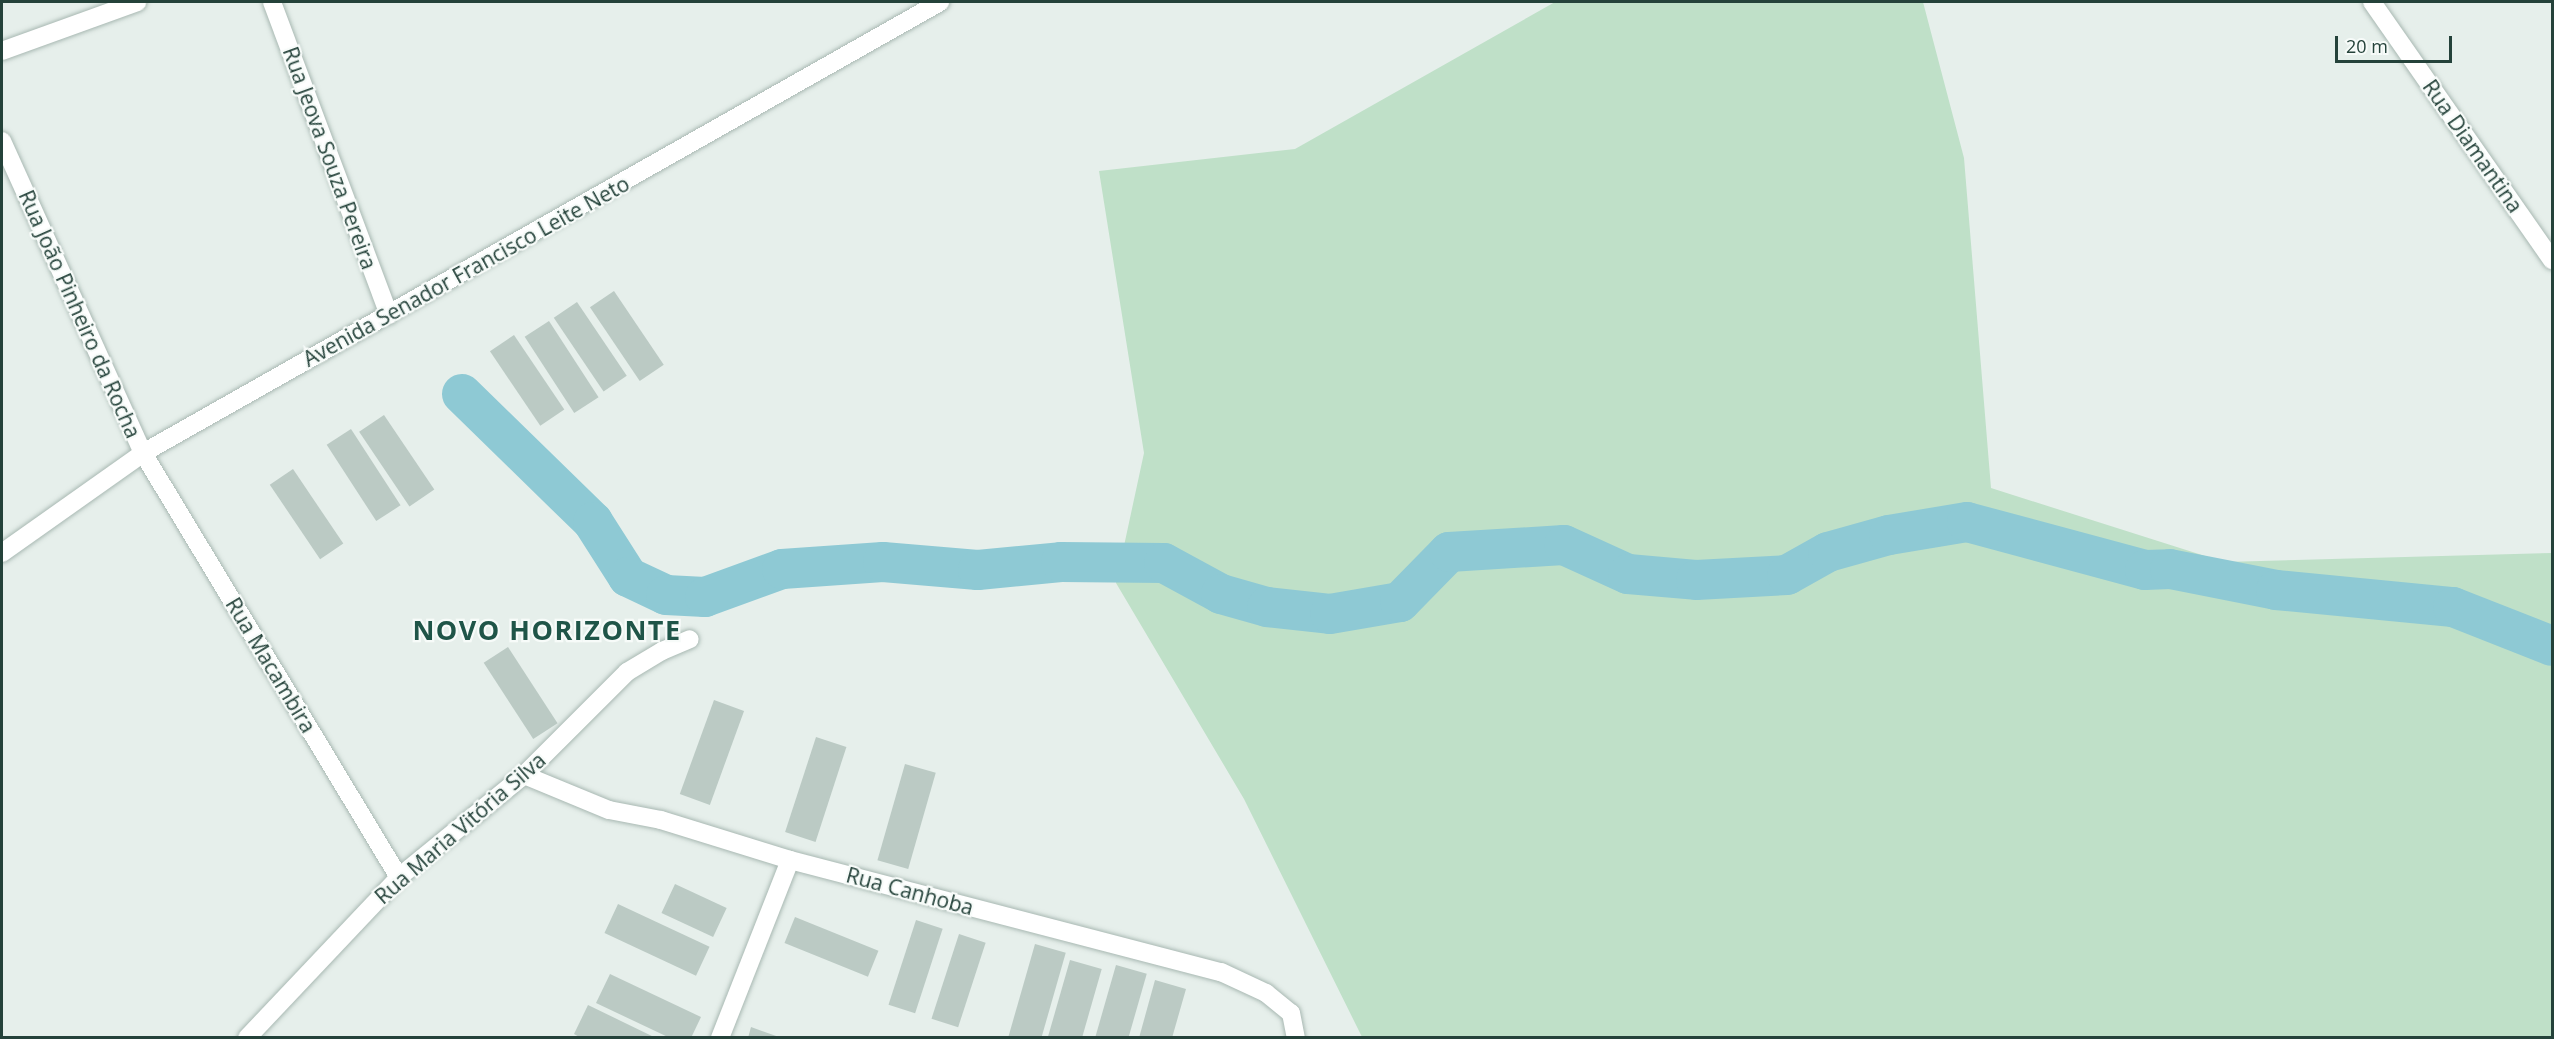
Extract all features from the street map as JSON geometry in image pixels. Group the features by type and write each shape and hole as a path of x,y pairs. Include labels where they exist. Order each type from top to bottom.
{"street":[{"path":"2,51 137,2"},
{"name":"Rua Jeova Souza Pereira","path":"272,2 389,315"},
{"name":"Avenida Senador Francisco Leite Neto","path":"2,554 143,453 940,2"},
{"name":"Rua Diamantina","path":"2372,2 2553,260"},
{"name":"Rua João Pinheiro da Rocha","path":"2,141 143,453"},
{"name":"Rua Macambira","path":"143,453 399,877"},
{"name":"Rua Maria Vitória Silva","path":"247,1038 399,877 524,775 627,672 662,651 690,639"},
{"name":"Rua Canhoba","path":"524,775 609,810 661,820 790,860 1221,972 1266,993 1292,1013 1296,1038"},
{"path":"720,1038 790,860"}],"green space":[{"path":"1555,2 1923,2 1964,158 1991,488 2224,562 2552,553 2552,1037 1362,1037 1244,799 1116,583 1144,453 1099,171 1295,149"}],"building":[{"path":"614,291 664,365 640,381 590,307"},
{"path":"577,302 627,376 604,391 554,318"},
{"path":"549,321 599,397 574,413 525,337"},
{"path":"514,335 564,410 540,426 490,351"},
{"path":"384,415 434,490 409,506 359,432"},
{"path":"351,429 401,505 376,521 327,445"},
{"path":"293,469 343,544 320,559 270,485"},
{"path":"508,647 558,723 533,739 484,663"},
{"path":"714,700 744,711 710,805 680,794"},
{"path":"816,737 846,747 816,842 785,832"},
{"path":"905,764 936,773 908,869 877,860"},
{"path":"675,884 727,908 713,937 661,913"},
{"path":"618,904 710,947 696,976 604,933"},
{"path":"795,917 878,951 868,977 785,943"},
{"path":"916,920 943,929 915,1013 888,1005"},
{"path":"959,934 986,943 958,1027 931,1019"},
{"path":"1035,944 1066,953 1041,1038 1008,1038"},
{"path":"1070,960 1102,969 1082,1038 1048,1038"},
{"path":"1116,965 1147,974 1128,1038 1095,1038"},
{"path":"610,974 701,1017 691,1038 670,1038 596,1003"},
{"path":"1155,980 1186,989 1172,1038 1139,1038"},
{"path":"588,1005 656,1038 581,1038 574,1034"},
{"path":"751,1027 779,1037 779,1038 748,1038"}],"waterway":[{"path":"462,394 593,522 628,577 666,595 705,597 782,569 883,562 978,570 1061,562 1164,563 1221,594 1267,607 1330,614 1400,602 1449,552 1564,545 1628,574 1696,580 1787,575 1828,552 1889,535 1967,522 2145,570 2170,569 2276,590 2453,607 2552,646"}],"district":[{"name":"NOVO HORIZONTE","path":"547,630"}]}
